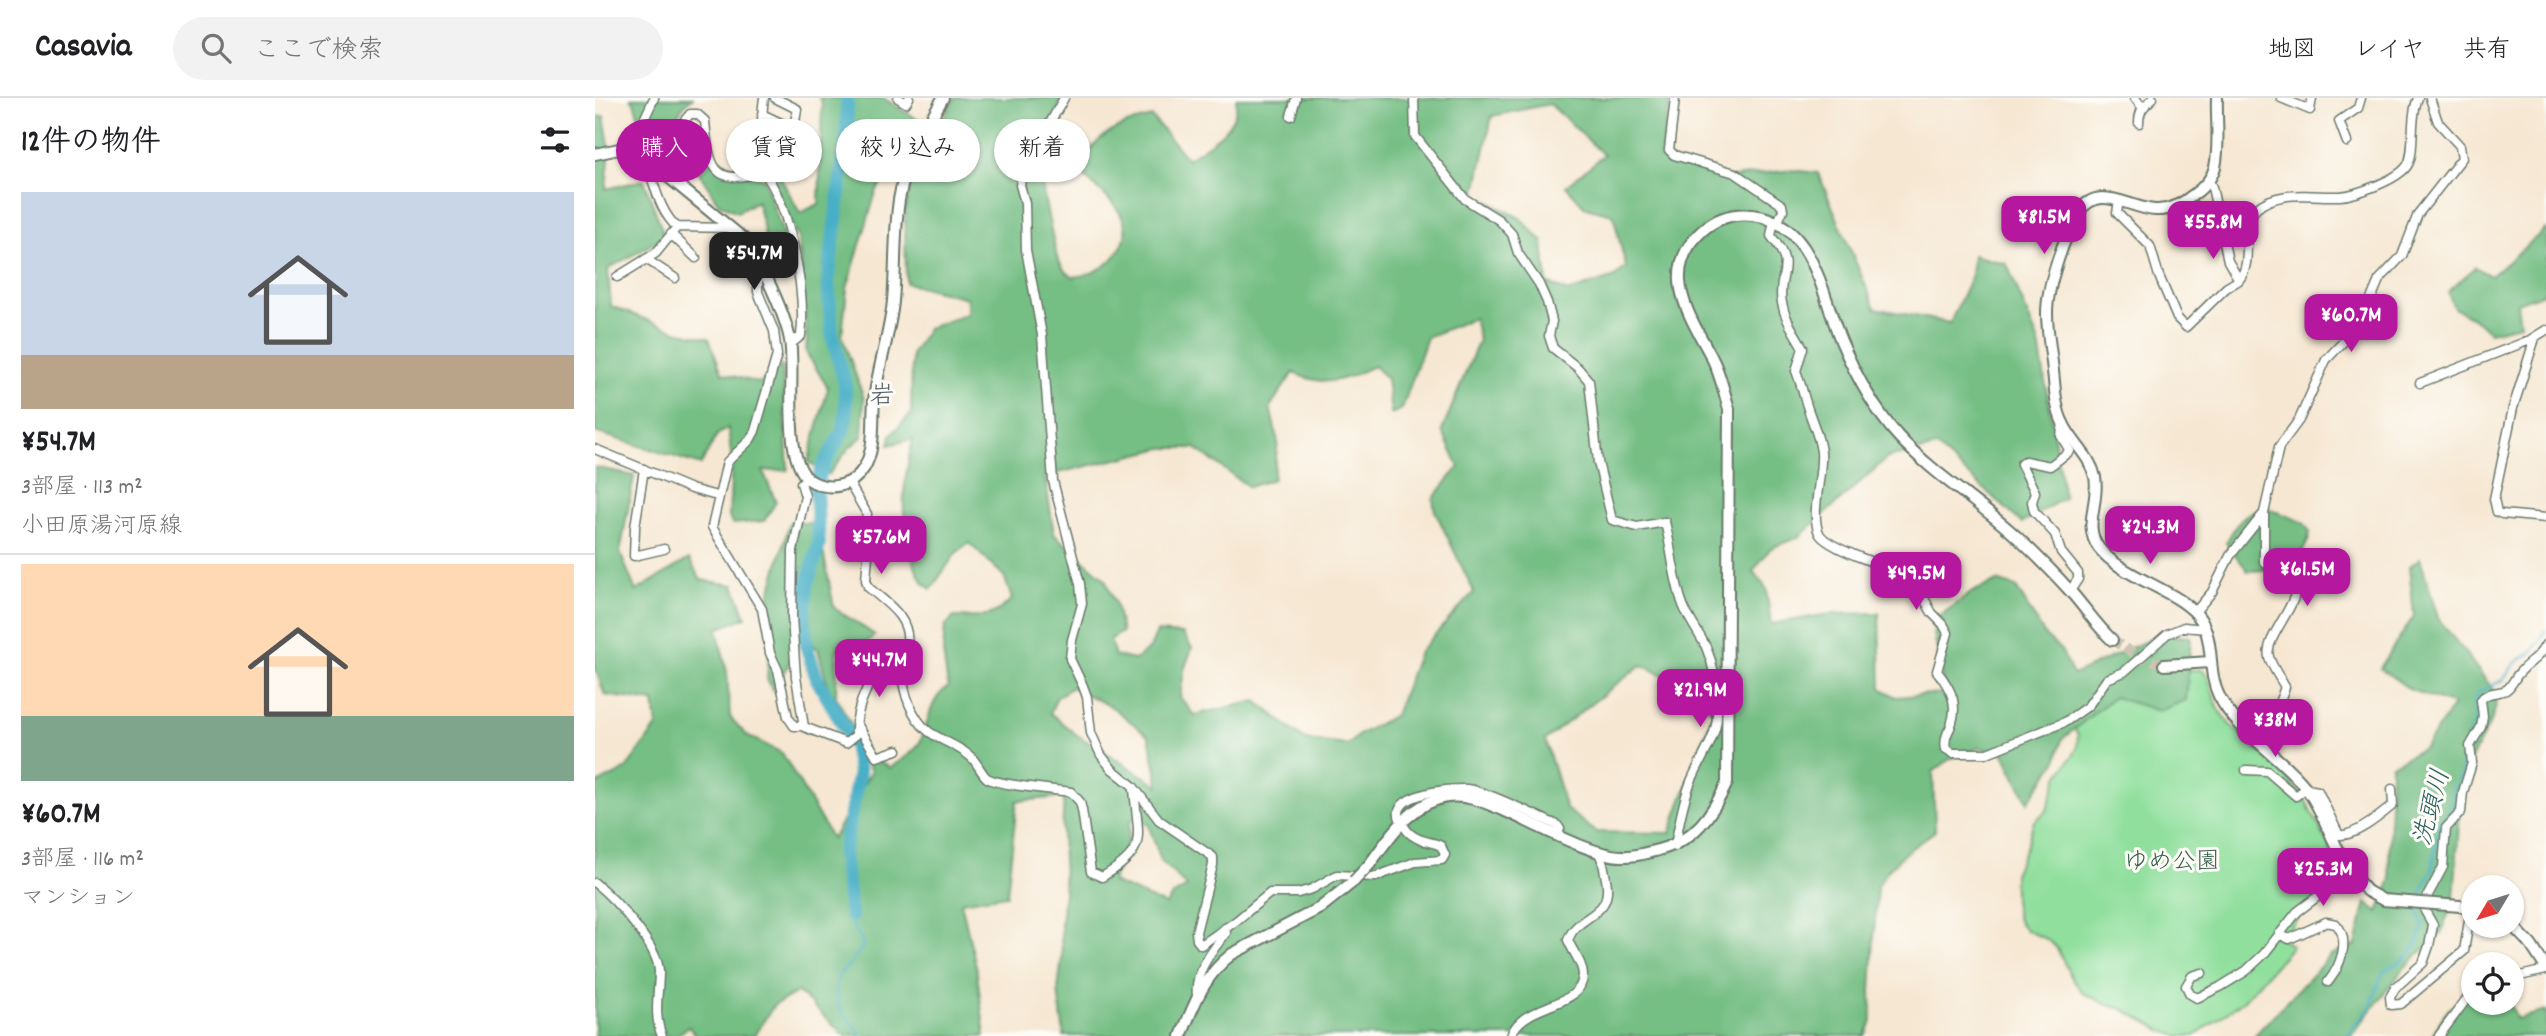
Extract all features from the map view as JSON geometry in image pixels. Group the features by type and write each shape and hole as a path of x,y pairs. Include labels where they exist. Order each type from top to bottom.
{"street":[{"path":"644,119 654,98"},
{"path":"761,119 764,98"},
{"path":"762,114 793,129 797,109 775,98"},
{"path":"898,98 906,103 909,98"},
{"path":"676,182 744,239 758,259 791,344 793,445 799,468 809,480 825,486 840,486 858,476 868,460 874,399 893,304 898,202 912,154 943,98"},
{"path":"1064,98 1023,171 1020,185 1025,203 1026,250 1042,335 1053,481 1080,584 1082,604 1070,659 1087,697 1088,720 1095,744 1112,769 1133,786 1159,820 1213,857 1196,932 1196,940 1201,945 1270,892 1297,893 1312,889 1338,875 1375,877 1415,862 1439,862 1444,858 1441,846 1415,837 1402,824"},
{"path":"1291,116 1296,98"},
{"path":"1414,98 1415,136 1465,199 1499,220 1512,234 1518,253 1539,284 1546,302 1552,321 1549,336 1553,348 1578,368 1589,381 1598,462 1612,520 1637,527 1665,522 1681,598 1706,647 1715,674 1717,716 1713,734 1678,817 1675,846"},
{"path":"1675,98 1669,150 1674,155 1735,173 1782,205 1783,210 1771,236 1780,247 1786,265 1781,300 1787,322 1803,348 1796,371 1816,426 1821,453 1818,530 1827,542 1888,569 1911,574 1932,613 1943,624 1948,633 1937,671 1950,688 1955,707 1945,740 1946,749 1953,752 1987,753 2065,722 2088,706 2108,679 2124,672 2167,634 2184,627 2206,629"},
{"path":"2135,98 2142,107"},
{"path":"2139,123 2142,107 2153,98"},
{"path":"2217,98 2216,157 2209,181 2188,199 2170,209 2155,210 2119,200 2098,198 2087,203 2080,210 2052,283 2047,314 2057,404 2063,424 2090,462 2094,473 2096,484 2091,535 2098,547 2127,572 2157,587 2195,612 2206,629 2210,644 2212,680 2229,712 2286,765 2307,789 2350,872 2367,891 2383,900 2461,907"},
{"path":"2281,98 2310,110 2312,98"},
{"path":"2347,142 2339,121 2358,108 2361,98"},
{"path":"2119,200 2117,213 2150,246 2159,276 2177,318 2186,327 2226,288 2239,280 2247,267 2247,230 2250,218 2253,212 2266,202 2302,195 2341,196 2389,181 2406,169 2410,161 2412,117 2418,98"},
{"path":"2279,703 2285,687 2269,657 2269,644 2293,605 2297,587 2264,562 2264,513 2279,447 2299,420 2326,360 2361,323 2379,280 2402,256 2418,214 2462,158 2460,146 2438,122 2430,98"},
{"path":"681,186 678,128 690,114 697,114 705,121 708,151 717,169 726,176"},
{"path":"595,154 616,150"},
{"path":"2209,181 2228,261 2239,280"},
{"path":"654,182 674,231 696,258"},
{"path":"771,182 790,235 801,295 801,336 791,344"},
{"path":"1181,1036 1198,995 1212,973 1232,954 1320,908 1354,881 1402,824 1425,804 1446,797 1461,796 1495,807 1598,852 1622,856 1675,846 1701,826 1719,801 1727,783 1729,408 1714,361 1696,332 1682,301 1679,273 1685,254 1696,236 1718,220 1746,214 1776,221 1794,234 1804,248 1820,282 1841,340 1873,405 1899,437 2017,537 2070,591 2112,640"},
{"path":"617,277 656,253 674,231 731,228"},
{"path":"646,259 675,278"},
{"path":"758,259 758,292 774,331 777,355 755,431 750,440 730,457 717,496 712,527 762,609 768,645 778,670 788,717 794,726 803,726 846,743 856,735 858,709 877,673 891,661 902,659"},
{"path":"2420,383 2535,338 2546,330"},
{"path":"2535,338 2513,408 2494,499 2497,512 2502,514 2546,518"},
{"path":"2063,424 2061,436 2070,451 2050,466 2025,461 2021,464 2035,492 2032,502 2034,511 2055,534 2061,552 2078,573 2078,579 2070,591"},
{"path":"595,449 691,489 717,496"},
{"path":"644,469 635,527 634,556 664,549"},
{"path":"803,726 794,649 792,576 793,550 804,496 801,483 809,480"},
{"path":"849,482 867,514 863,532 868,556 868,587 902,616 907,641 901,669 912,711 937,736 974,759 987,778 1071,792 1080,802 1091,872 1102,877 1132,857 1136,850 1133,786"},
{"path":"2195,612 2212,592 2230,556 2264,513"},
{"path":"2465,938 2464,951 2400,1004 2391,1005 2390,997 2395,988 2423,963 2429,946 2433,925 2425,911 2428,895 2443,867 2446,828 2461,812 2463,792 2472,763 2470,746 2481,727 2483,716 2480,700 2485,694 2505,690 2514,683 2520,672 2539,658 2546,644"},
{"path":"2164,664 2210,662"},
{"path":"856,722 877,757 897,750"},
{"path":"2246,770 2267,771 2295,796 2307,789 2318,791 2339,835 2346,836 2393,805 2392,789"},
{"path":"1511,1036 1519,1020 1570,996 1582,981 1583,972 1568,940 1573,931 1601,909 1606,901 1608,888 1602,858 1598,852"},
{"path":"2202,973 2192,976 2186,986 2190,994 2197,998 2220,988 2246,971 2264,954 2297,912 2350,872"},
{"path":"595,884 625,915 657,958 657,1017 662,1036"},
{"path":"2279,934 2289,939 2326,922 2336,924 2342,933 2343,944 2328,982"},
{"path":"1198,995 1197,981 1213,950 1226,933 1225,928"},
{"path":"2524,938 2546,969 2524,975"},
{"path":"2439,1036 2461,1006"}],"green space":[{"path":"631,98 692,98 676,119 639,119"},
{"path":"819,98 883,98 917,119 836,119 836,182 882,182 876,192 847,288 842,336 864,399 862,437 850,447 829,474 808,462 828,388 806,352 798,238 773,182 783,182 800,213 819,204 820,182 822,182 822,103"},
{"path":"955,98 1064,98 1053,119 994,119 994,182 1043,182 1057,258 1064,270 1073,277 1102,268 1123,244 1125,233 1119,212 1090,182 1090,152 1106,135 1140,120 1152,117 1187,159 1213,141 1228,126 1236,108 1236,98 1671,98 1660,157 1726,178 1791,170 1818,173 1875,308 1950,323 1971,277 1973,255 2007,264 2039,343 2064,498 2022,523 1937,447 1887,458 1799,537 1771,548 1753,571 1766,588 1771,624 1830,614 1879,613 1881,688 1896,697 1945,693 1932,622 1972,592 1997,581 2016,587 2046,637 2061,650 2073,675 2159,635 2191,637 2186,700 2159,711 2114,697 2062,739 2056,762 2028,802 2003,752 1978,748 1950,759 1933,772 1935,831 1905,853 1877,886 1871,990 1872,1021 1865,1036 1064,1036 1058,990 1064,893 1064,797 1017,801 1007,895 961,902 976,966 985,1036 845,1036 798,992 774,1005 754,1036 696,1036 689,1027 675,1036 595,1036 595,785 626,769 657,726 654,702 605,695 595,668 595,467 634,476 620,553 636,591 689,559 701,580 734,585 746,617 717,629 727,672 730,717 746,735 782,753 832,839 871,771 829,691 818,649 800,636 788,665 773,690 767,679 772,615 768,600 790,522 818,524 834,608 875,635 866,643 841,641 837,652 836,697 868,754 890,768 918,746 933,705 948,687 943,652 945,626 954,617 992,614 1012,599 1004,576 969,543 956,553 931,589 919,575 912,557 905,527 904,498 913,439 889,445 891,435 911,414 912,354 928,328 967,314 967,298 906,283 905,211 910,182 980,182 980,119 943,119","holes":["1550,104 1604,155 1566,186 1585,207 1613,214 1626,267 1615,277 1568,292 1547,283 1543,242 1520,218 1475,195 1492,116","1474,318 1479,340 1442,431 1459,467 1433,499 1435,511 1474,592 1419,652 1395,715 1360,734 1348,745 1305,740 1256,701 1194,715 1180,697 1184,670 1192,648 1183,634 1157,632 1150,648 1135,660 1115,656 1110,640 1122,632 1116,605 1105,579 1054,534 1045,476 1163,448 1195,448 1249,487 1273,479 1278,442 1270,407 1293,373 1316,380 1334,381 1374,366 1387,379 1391,414 1402,409 1427,337","1641,665 1690,687 1713,713 1670,833 1596,832 1566,809 1545,740","1072,687 1112,707 1149,736 1159,786 1077,735 1050,713 1057,697","1130,820 1148,824 1161,861 1187,887 1172,896 1166,905 1112,882 1128,840"]},
{"path":"604,116 610,150 606,189 645,182 664,235 608,269 611,306 676,331 709,338 722,373 759,383 782,366 788,470 763,471 776,502 764,521 733,524 729,517 732,463 728,428 717,435 701,465 595,432 595,117"},
{"path":"712,156 726,163 726,182 765,182 787,245 765,252 764,231 757,201 737,212 718,203 705,182 712,182"},
{"path":"2546,229 2546,289 2542,294 2517,303 2520,325 2490,332 2473,318 2454,308 2448,292 2475,267 2491,276"},
{"path":"2264,507 2303,522 2310,532 2307,543 2296,559 2279,567 2248,571 2226,543 2241,520 2250,512"},
{"path":"2420,558 2438,618 2492,688 2496,704 2493,717 2469,763 2461,790 2454,899 2441,933 2405,967 2351,1036 2254,1036 2330,956 2356,945 2366,902 2378,912 2391,879 2391,765 2424,748 2454,705 2411,690 2380,668 2414,616 2409,567"},
{"name":"ゆめ公園","path":"2186,670 2202,670 2207,675 2218,709 2230,725 2281,770 2303,796 2347,880 2300,915 2282,939 2292,946 2244,1000 2195,1036 2179,1036 2163,1031 2123,1009 2083,993 2056,947 2026,930 2018,921 2014,901 2014,874 2033,823 2047,810 2058,777 2077,749 2078,735 2074,727 2104,689"},
{"path":"2461,999 2461,1015 2515,1015 2517,1019 2546,1011 2546,1036 2432,1036 2445,1013"}],"waterway":[{"path":"847,98 847,140 828,282 832,334 845,384 846,416 843,431 823,466 816,487 819,544 807,586 804,614 807,648 817,679 854,744 859,772 843,854 851,916"},
{"name":"洗頭川","path":"2418,899 2432,871 2439,824 2452,809 2452,792 2462,771 2463,750 2475,721 2473,703 2477,693 2503,680 2515,663 2539,643 2546,630"},
{"name":"洗頭川","path":"2346,1036 2370,1008 2383,972 2404,959 2418,942 2423,925 2416,906"},
{"path":"851,916 853,927 862,939 862,948 839,974 836,994 844,1015 862,1036"}],"tunnel":[{"path":"2112,640 2133,653 2164,665"}],"district":[{"name":"岩","path":"882,394"}]}
